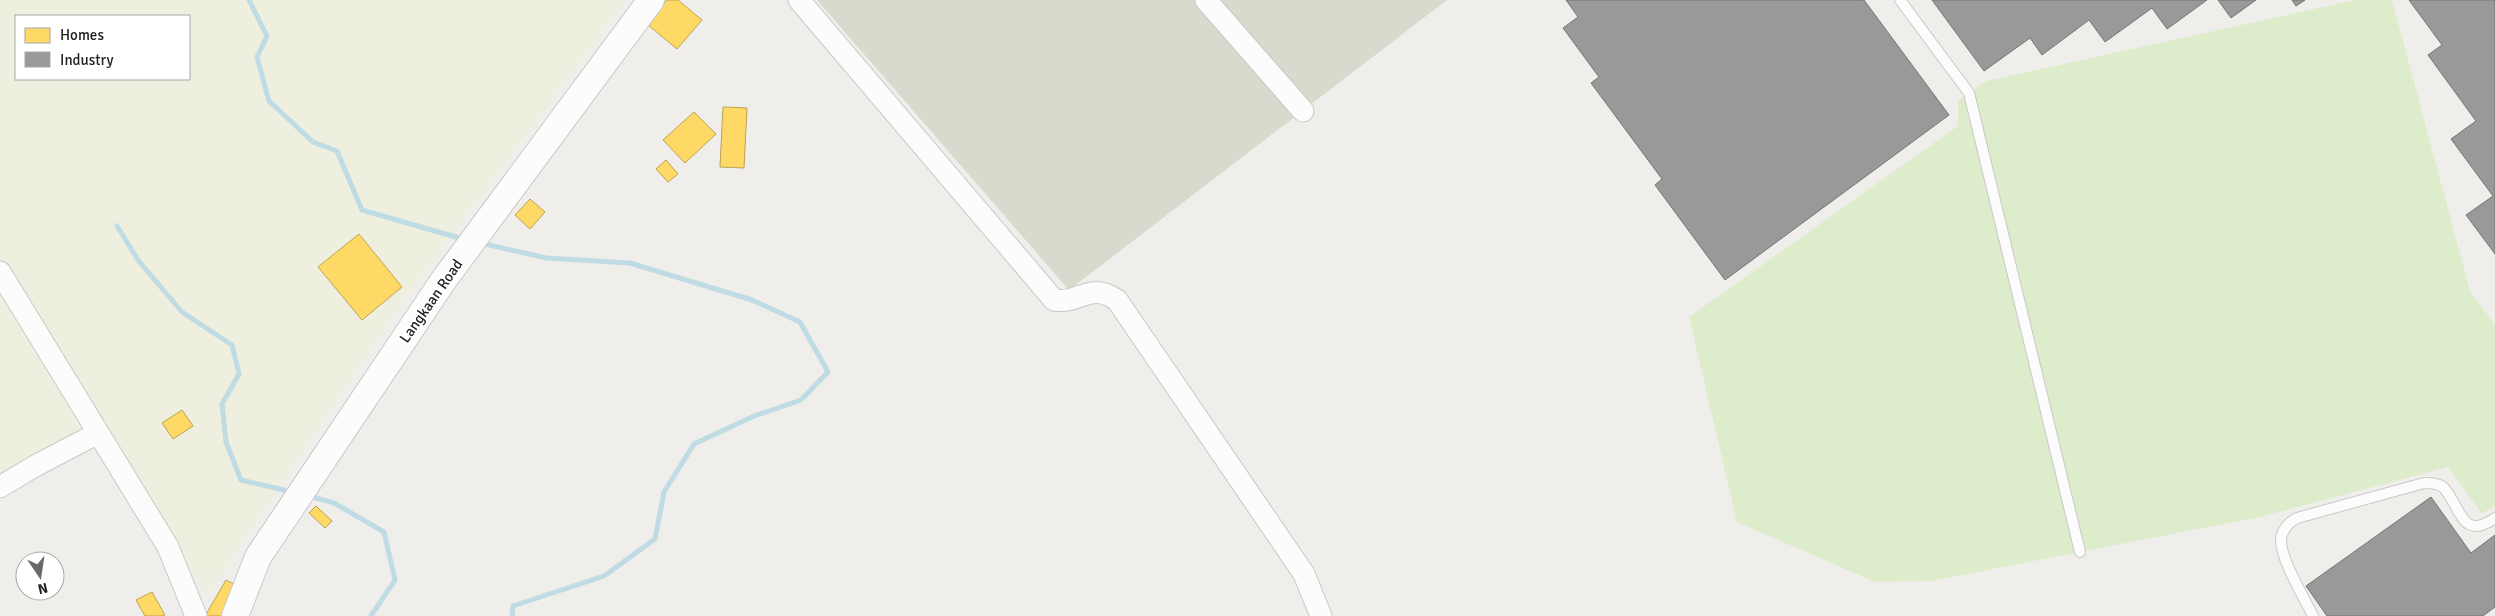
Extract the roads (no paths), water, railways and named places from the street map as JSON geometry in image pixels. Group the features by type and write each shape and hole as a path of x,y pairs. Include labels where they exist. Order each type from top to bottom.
{"street":[{"name":"Langkaan Road","path":"235,616 258,557 443,281 651,0"},
{"path":"799,0 1054,300 1064,301 1073,299 1090,291 1106,292 1117,300 1304,574 1321,616"},
{"path":"1206,0 1302,111"},
{"path":"0,272 168,547 196,616"},
{"path":"0,487 35,466 98,433"}],"lane":[{"path":"1900,0 1969,93 2080,552"},
{"path":"2313,616 2283,552 2281,539 2284,530 2297,518 2424,483 2434,483 2442,487 2464,521 2474,527 2484,525 2495,518"}],"waterway":[{"path":"249,0 267,36 257,57 269,101 313,142 337,151 362,210 463,239"},
{"path":"117,226 138,260 182,312 232,345 239,374 222,404 226,442 241,480 284,490"},
{"path":"481,243 546,258 630,263 752,300 800,322 828,372 801,400 754,416 694,444 664,492 655,539 604,576 513,606 512,616"},
{"path":"316,498 334,503 384,532 395,580 371,616"}]}
